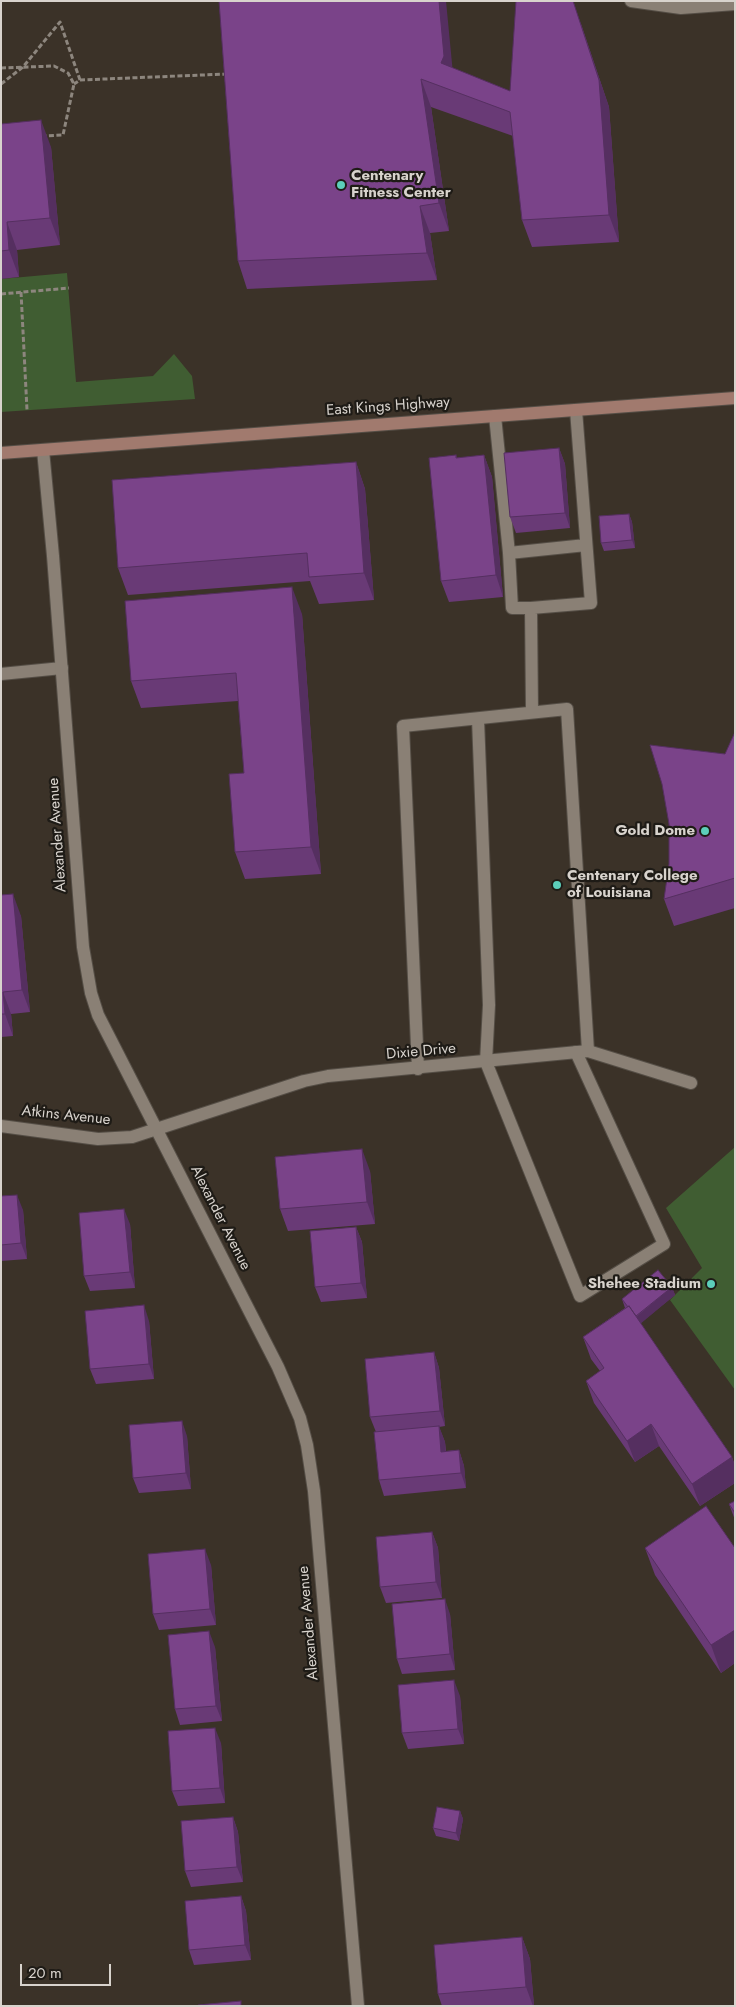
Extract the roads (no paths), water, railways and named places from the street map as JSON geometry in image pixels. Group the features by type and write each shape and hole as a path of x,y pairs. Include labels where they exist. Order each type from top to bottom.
{"main road":[{"name":"East Kings Highway","path":"1,453 735,398"}],"street":[{"path":"632,1 681,8 735,4"},
{"path":"495,416 509,553 512,608 531,608 591,603 576,410"},
{"name":"Alexander Avenue","path":"43,450 83,947 91,993 98,1015 278,1368 300,1418 307,1445 314,1490 358,2006"},
{"path":"509,553 586,545"},
{"path":"531,608 532,712"},
{"path":"1,674 62,668"},
{"path":"418,1069 403,726 567,709 582,1051 664,1244 580,1296 486,1062 489,1005 478,719"},
{"name":"Dixie Drive","path":"156,1129 304,1081 328,1076 418,1069 582,1051 692,1083"},
{"name":"Atkins Avenue","path":"1,1126 98,1138 132,1137 156,1129"}],"place":[{"name":"Centenary Fitness Center","path":"341,185"},
{"name":"Gold Dome","path":"705,831"},
{"name":"Centenary College of Louisiana","path":"557,885"},
{"name":"Shehee Stadium","path":"711,1284"}]}
